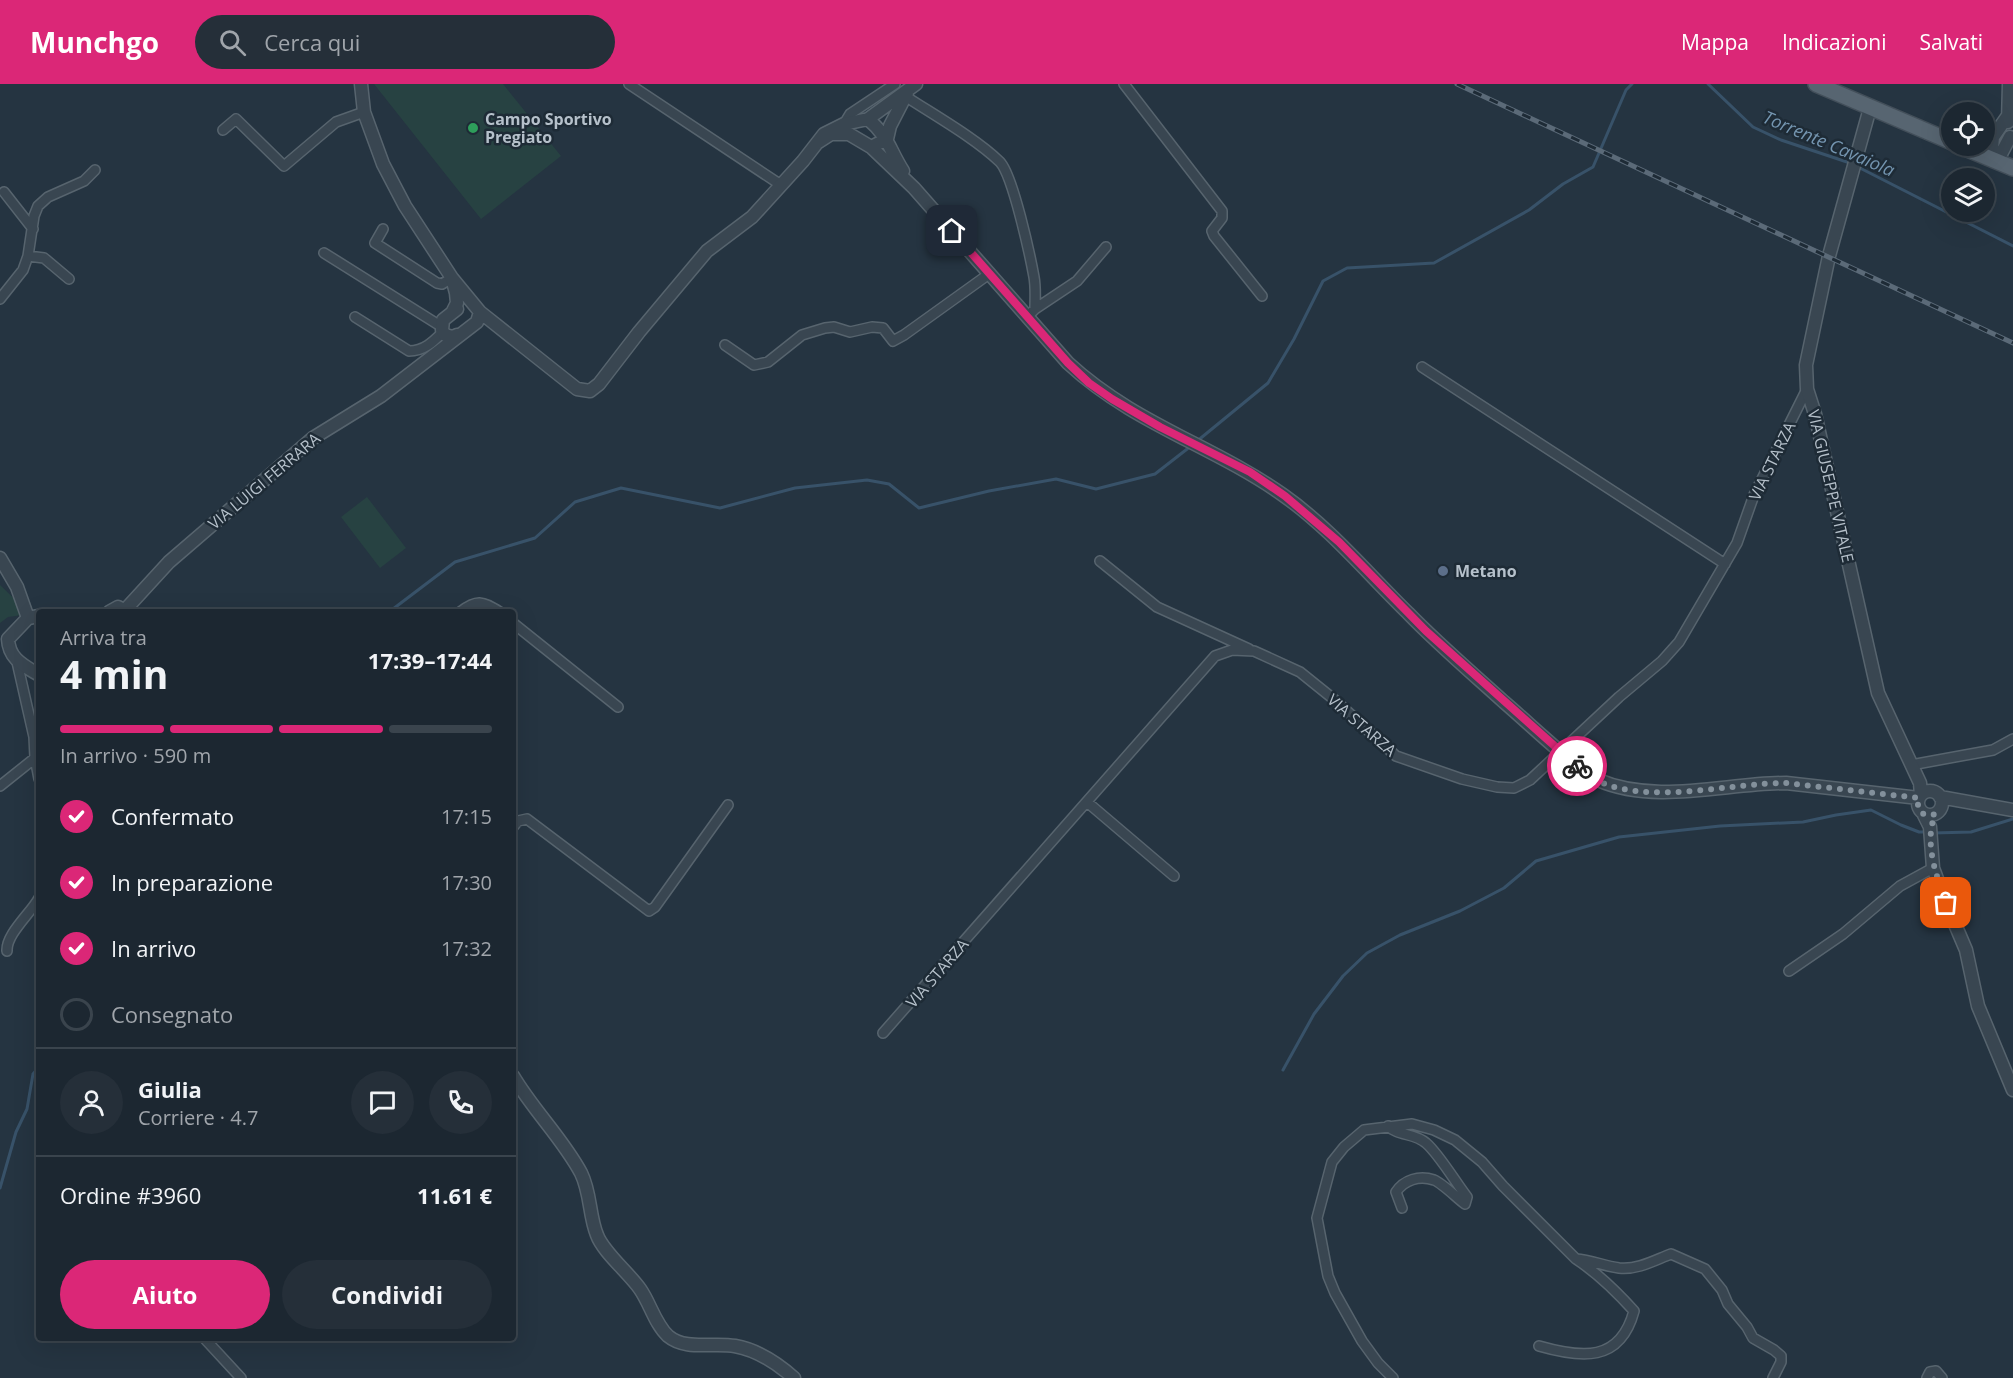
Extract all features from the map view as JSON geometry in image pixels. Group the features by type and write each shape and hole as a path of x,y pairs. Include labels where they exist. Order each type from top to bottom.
{"main road":[{"path":"1816,84 1941,137"},
{"path":"1984,156 2013,168"}],"street":[{"path":"361,84 364,112 383,164 405,206 452,278 476,308 502,331 577,389 590,391 599,384 706,251 752,217 817,143 831,134 868,119 910,90"},
{"path":"629,84 781,184"},
{"path":"846,129 850,114 895,84"},
{"path":"1124,84 1222,211 1222,218 1212,231 1214,236 1262,296"},
{"path":"1991,159 2001,154 2012,140 2007,117 2009,84"},
{"path":"888,139 890,126 910,90"},
{"path":"910,90 1001,163 1005,170 1015,198 1035,280 1031,313"},
{"path":"863,104 868,119 871,147"},
{"name":"VIA GIUSEPPE VITALE","path":"1870,108 1817,304 1806,365 1807,388 1818,426 1878,693 1925,795"},
{"path":"223,130 236,119 284,166 336,122 364,112"},
{"path":"1991,159 1993,137 2007,117"},
{"path":"868,119 888,139 894,157 914,188"},
{"path":"846,129 871,147 914,188 989,274 1031,313 1068,363 1089,383 1141,417 1250,472 1285,496 1339,542 1410,616 1560,752 1596,779 1615,787 1639,792 1786,783 1883,794 1925,795 2013,810"},
{"path":"871,147 888,139"},
{"path":"0,299 23,270 38,206 48,197 84,181 95,170"},
{"path":"4,192 33,229"},
{"path":"383,229 375,243 436,283 442,284 452,278"},
{"path":"1031,313 1077,280 1106,246"},
{"path":"324,253 445,328 470,327 502,331"},
{"path":"28,256 44,258 69,279"},
{"path":"725,345 754,365 768,362 802,335 825,328 834,327 850,332 872,327 883,328 893,341 989,274"},
{"path":"445,328 456,303 452,278"},
{"path":"355,317 409,351 417,351 426,347 464,305 476,308"},
{"path":"470,327 477,322 476,308"},
{"name":"VIA LUIGI FERRARA","path":"129,609 169,562 313,438 381,396 445,328"},
{"path":"1422,367 1725,564"},
{"name":"VIA STARZA","path":"883,1033 1215,656 1232,650 1254,651 1300,672 1336,701 1396,756 1497,788 1514,788 1530,780 1619,697 1662,661 1679,642 1737,543 1754,495 1807,388"},
{"path":"0,558 34,617 8,639 9,648 17,662 34,737 36,763"},
{"path":"1100,561 1156,608 1254,651"},
{"path":"464,609 472,603 486,603 495,609"},
{"path":"516,625 618,707"},
{"path":"17,662 36,673"},
{"path":"1925,795 2013,739"},
{"path":"0,786 35,758"},
{"path":"1883,794 1906,789 1913,780 1925,795 1933,868 1966,950 1978,1006 2013,1090"},
{"path":"1087,802 1174,876"},
{"path":"516,823 527,819 648,911 655,907 728,805"},
{"path":"1789,970 1843,934 1900,886 1933,868"},
{"path":"7,951 9,938 36,902"},
{"path":"516,1080 580,1170 588,1192 597,1236 606,1250 641,1290 660,1326 668,1335 677,1342 688,1345 720,1344 749,1350 768,1358 794,1378"},
{"path":"1393,1378 1378,1363 1362,1341 1335,1293 1328,1276 1317,1218 1332,1162 1344,1147 1364,1130 1412,1124 1434,1130 1455,1140 1482,1162 1576,1260 1594,1271 1615,1289 1634,1311 1630,1324 1614,1345 1603,1352 1587,1354 1562,1352 1539,1346"},
{"path":"1388,1126 1392,1130 1416,1136 1427,1144 1467,1197 1465,1204 1435,1180 1416,1178 1401,1184 1396,1192 1402,1208"},
{"path":"1576,1260 1588,1260 1621,1268 1643,1265 1671,1254 1705,1269 1754,1338 1781,1356 1781,1362 1773,1378"},
{"path":"207,1341 241,1378"},
{"path":"1927,1378 1930,1372 1936,1371 1942,1378"}],"green space":[{"name":"Campo Sportivo Pregiato","path":"374,84 503,84 561,156 481,219"},
{"path":"367,497 406,548 380,568 341,517"},
{"path":"0,585 30,614 8,617 0,623"}],"waterway":[{"path":"1196,442 1268,383 1294,339 1323,281 1347,268 1434,263 1529,210 1563,184 1593,167 1626,90 1632,84"},
{"name":"Torrente Cavaiola","path":"1708,84 1753,127 1781,140 1850,163"},
{"name":"Torrente Cavaiola","path":"1856,166 2013,246"},
{"path":"393,609 455,562 535,538 575,502 621,488 720,508 795,488 867,480 889,484 919,508 989,491 1056,479 1096,489 1155,474 1191,446"},
{"path":"1283,1070 1314,1014 1343,976 1367,953 1400,935 1460,911 1504,888 1536,861 1619,837 1720,826 1803,822 1871,810 1901,825 1919,832 1926,832"},
{"path":"1933,833 1971,832 2013,819"},
{"path":"0,1188 16,1132 27,1109 33,1074 36,1070"}],"railway":[{"path":"1457,84 2013,343"}],"way so far":[{"path":"1577,766 1596,779 1615,787 1639,792 1786,783 1919,798 1917,804 1920,812 1927,816 1935,814 1930,827 1933,868 1946,903"}],"place":[{"name":"Campo Sportivo Pregiato","path":"473,128"},
{"name":"Metano","path":"1443,571"}],"route":[{"path":"952,231 1068,363 1089,383 1141,417 1250,472 1285,496 1339,542 1426,631 1577,766"}]}
